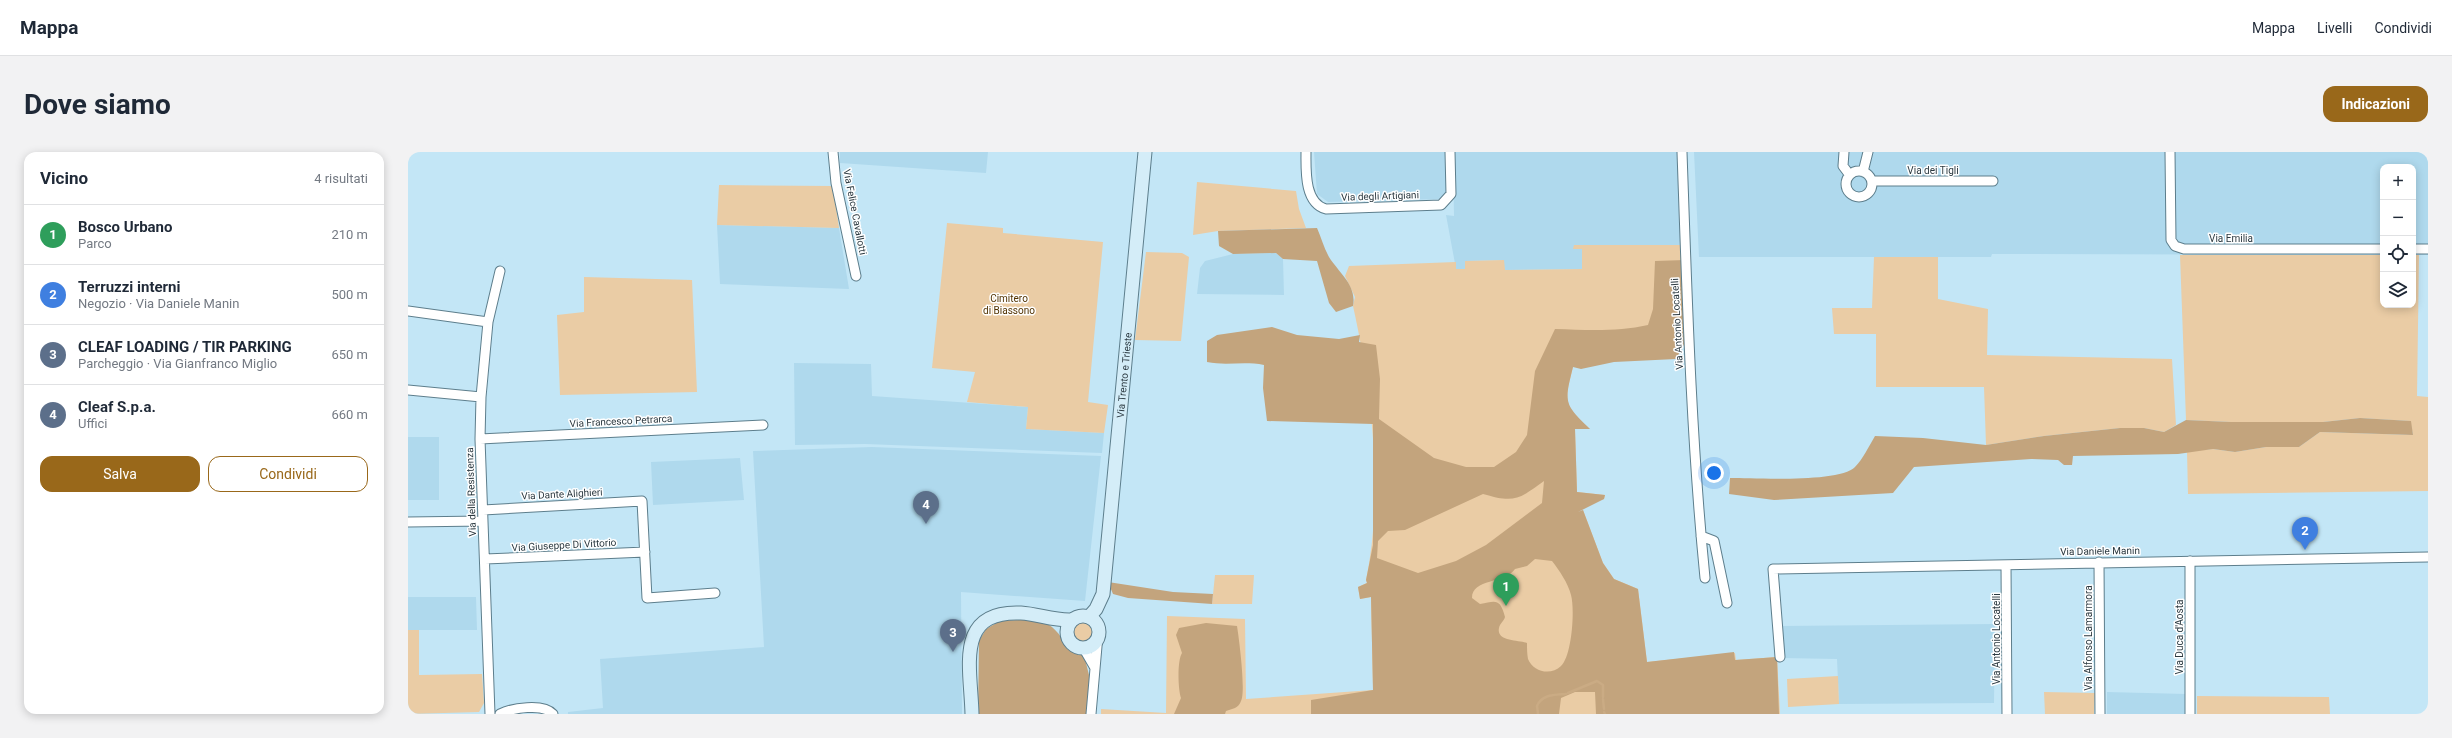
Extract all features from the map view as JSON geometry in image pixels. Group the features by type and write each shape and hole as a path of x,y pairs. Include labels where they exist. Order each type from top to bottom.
{"street":[{"name":"Via Felice Cavallotti","path":"833,152 836,183 856,276"},
{"name":"Via Trento e Trieste","path":"1098,631 1145,152"},
{"name":"Via degli Artigiani","path":"1306,152 1311,198 1316,204 1326,209 1441,206 1449,200 1451,194 1450,152"},
{"name":"Via Antonio Locatelli","path":"1682,152 1688,333 1697,495 1706,578"},
{"path":"1844,152 1844,166 1849,174"},
{"path":"1863,172 1868,152"},
{"name":"Via Emilia","path":"2170,152 2171,240 2175,246 2184,249 2380,249"},
{"path":"1856,170 1863,172 1869,173 1873,181 1869,191 1859,198 1851,194 1845,188 1845,181 1849,174 1856,170"},
{"name":"Via dei Tigli","path":"1873,181 1993,181"},
{"path":"2416,249 2428,249"},
{"name":"Via della Resistenza","path":"490,714 480,439 481,397 488,322 500,271"},
{"path":"408,311 488,322"},
{"path":"408,390 481,397"},
{"name":"Via Francesco Petrarca","path":"480,439 763,425"},
{"name":"Via Dante Alighieri","path":"483,510 642,500 644,552"},
{"path":"408,522 483,521"},
{"path":"1701,536 1714,541 1727,603"},
{"path":"644,552 647,598 715,593"},
{"name":"Via Giuseppe Di Vittorio","path":"485,559 644,552"},
{"name":"Via Daniele Manin","path":"1780,657 1773,569 2428,557"},
{"name":"Via Duca d'Aosta","path":"2190,561 2190,714"},
{"name":"Via Alfonso Lamarmora","path":"2099,562 2100,714"},
{"name":"Via Antonio Locatelli","path":"2006,565 2007,714"},
{"name":"Via Trento e Trieste","path":"1089,618 1101,599"},
{"path":"972,714 971,646 977,628 985,619 998,614 1022,613 1045,618 1072,620 1082,616 1089,618 1098,631 1096,670 1091,714"},
{"path":"1045,618 1066,632 1072,644 1084,649 1096,670"},
{"path":"1066,632 1072,620"},
{"path":"1084,649 1095,642 1098,631"},
{"path":"500,714 518,709 543,708 552,714"}],"shaded area":[{"path":"840,152 988,152 986,173 840,163"},
{"path":"1314,152 1445,152 1447,194 1441,199 1328,202 1317,194"},
{"path":"1453,152 1678,152 1681,245 1574,245 1582,249 1582,269 1504,270 1504,260 1465,261 1465,269 1456,269 1446,215 1454,216"},
{"path":"1694,152 2428,152 2428,255 2416,255 2416,164 2380,164 2380,255 1992,254 1991,257 1699,257"},
{"path":"717,225 839,228 849,289 720,284"},
{"path":"1317,228 1329,257 1350,285 1354,299 1353,306 1336,312 1329,303 1317,261 1283,259 1276,253 1233,254 1219,246 1218,231"},
{"path":"1276,253 1283,259 1284,295 1197,294 1200,268 1205,261 1233,254"},
{"path":"1685,260 1685,343 1676,359 1614,362 1581,369 1573,367 1568,388 1568,402 1575,414 1590,429 1575,429 1577,492 1605,495 1604,499 1578,512 1583,510 1603,563 1614,579 1638,589 1647,662 1734,652 1735,660 1777,657 1779,714 1596,714 1595,692 1575,692 1561,698 1559,714 1311,714 1311,700 1373,690 1371,597 1360,599 1358,587 1367,583 1366,580 1373,545 1373,424 1267,421 1263,388 1264,365 1249,363 1221,364 1207,362 1207,341 1217,335 1272,327 1297,335 1339,339 1360,335 1359,342 1376,345 1380,379 1379,419 1434,458 1466,467 1494,467 1516,452 1527,435 1535,371 1555,329 1614,330 1648,325 1653,309 1655,261","holes":["1544,481 1542,503 1486,545 1456,561 1418,573 1377,558 1378,541 1388,531 1405,530 1483,494 1493,497 1509,499 1515,498 1528,492","1535,559 1552,561 1566,581 1570,590 1573,611 1572,632 1565,661 1557,669 1547,672 1538,670 1530,663 1528,659 1527,643 1509,640 1501,636 1499,633 1499,628 1505,617 1497,602 1480,604 1472,598 1473,592 1477,587 1504,577 1515,569 1527,566"]},
{"path":"794,363 871,364 872,396 1028,407 1026,429 1104,433 1102,453 865,444 795,445"},
{"path":"2360,418 2411,421 2413,435 2320,432 2299,447 2266,447 2235,452 2213,449 2178,454 2073,456 2072,465 2064,465 2058,460 2031,459 1914,467 1893,493 1774,500 1729,494 1730,478 1815,478 1846,472 1858,464 1875,436 1923,438 1986,445 2044,436 2120,428 2144,428 2164,432 2186,420 2231,422 2323,422"},
{"path":"408,437 439,437 439,500 408,500"},
{"path":"872,447 1101,456 1085,601 961,592 962,714 568,714 568,712 603,708 600,659 764,647 753,451"},
{"path":"740,458 744,500 653,505 651,462"},
{"path":"1108,582 1173,592 1213,594 1212,604 1128,598 1113,594"},
{"path":"408,597 476,597 477,630 408,630"},
{"path":"1027,620 1047,624 1057,632 1072,650 1084,655 1090,679 1086,714 978,714 979,641 986,629 1000,621"},
{"path":"1206,623 1237,626 1243,687 1241,701 1237,707 1226,711 1225,714 1174,714 1181,698 1178,675 1179,662 1182,653 1176,635 1179,628"},
{"path":"1995,624 1994,703 1839,704 1837,659 1782,658 1781,626"},
{"path":"2107,692 2186,694 2186,714 2107,714"}],"green space":[{"path":"1197,182 1296,191 1299,209 1306,228 1218,231 1193,235"},
{"path":"719,185 833,186 839,228 717,225"},
{"name":"Cimitero di Biassono","path":"947,223 1003,228 1003,233 1103,242 1088,402 1108,405 1104,433 1026,429 1028,407 967,402 975,372 932,368"},
{"path":"1574,245 1681,245 1685,343 1573,367 1568,388 1568,402 1570,408 1590,429 1575,429 1577,492 1605,495 1604,499 1595,502 1514,549 1583,510 1603,563 1614,579 1638,589 1647,662 1735,653 1736,660 1777,657 1780,714 1101,714 1101,709 1166,713 1167,616 1245,619 1246,699 1373,690 1371,597 1360,599 1358,587 1367,583 1366,580 1374,513 1375,478 1366,373 1353,306 1355,297 1345,276 1349,266 1456,262 1456,269 1465,269 1465,261 1504,260 1505,270 1582,269 1582,249 1573,249"},
{"path":"1146,252 1182,253 1189,257 1181,341 1135,340"},
{"path":"2180,255 2380,255 2380,308 2416,308 2416,255 2419,255 2417,396 2428,397 2428,491 2188,494 2187,451 2213,449 2235,452 2266,447 2299,447 2320,432 2413,435 2410,421 2360,418 2323,422 2231,422 2186,420"},
{"path":"1874,257 1938,257 1938,299 1988,309 1987,355 2172,359 2176,425 2164,432 2144,428 2120,428 2044,436 1986,445 1984,387 1876,387 1876,334 1834,334 1832,308 1872,308"},
{"path":"584,277 692,280 697,392 560,395 557,315 584,312"},
{"path":"1215,575 1254,575 1252,604 1212,604"},
{"path":"1082,622 1086,623 1092,629 1092,637 1086,643 1082,644 1078,643 1072,637 1071,633 1072,629 1078,623"},
{"path":"408,630 419,630 419,675 482,674 484,703 479,712 408,714"},
{"path":"1838,676 1839,704 1788,707 1787,679"},
{"path":"2044,692 2095,693 2094,714 2045,714"},
{"path":"2197,696 2329,697 2330,714 2197,714"}],"waterway":[{"path":"1568,693 1597,681 1603,685 1603,697"},
{"path":"1538,714 1537,706 1542,699 1553,695 1566,694"},
{"path":"1603,699 1604,709"}],"place":[{"name":"Cleaf S.p.a.","path":"926,524"},
{"name":"Terruzzi interni","path":"2305,550"},
{"name":"Bosco Urbano","path":"1506,606"},
{"name":"CLEAF LOADING / TIR PARKING","path":"953,652"}]}
